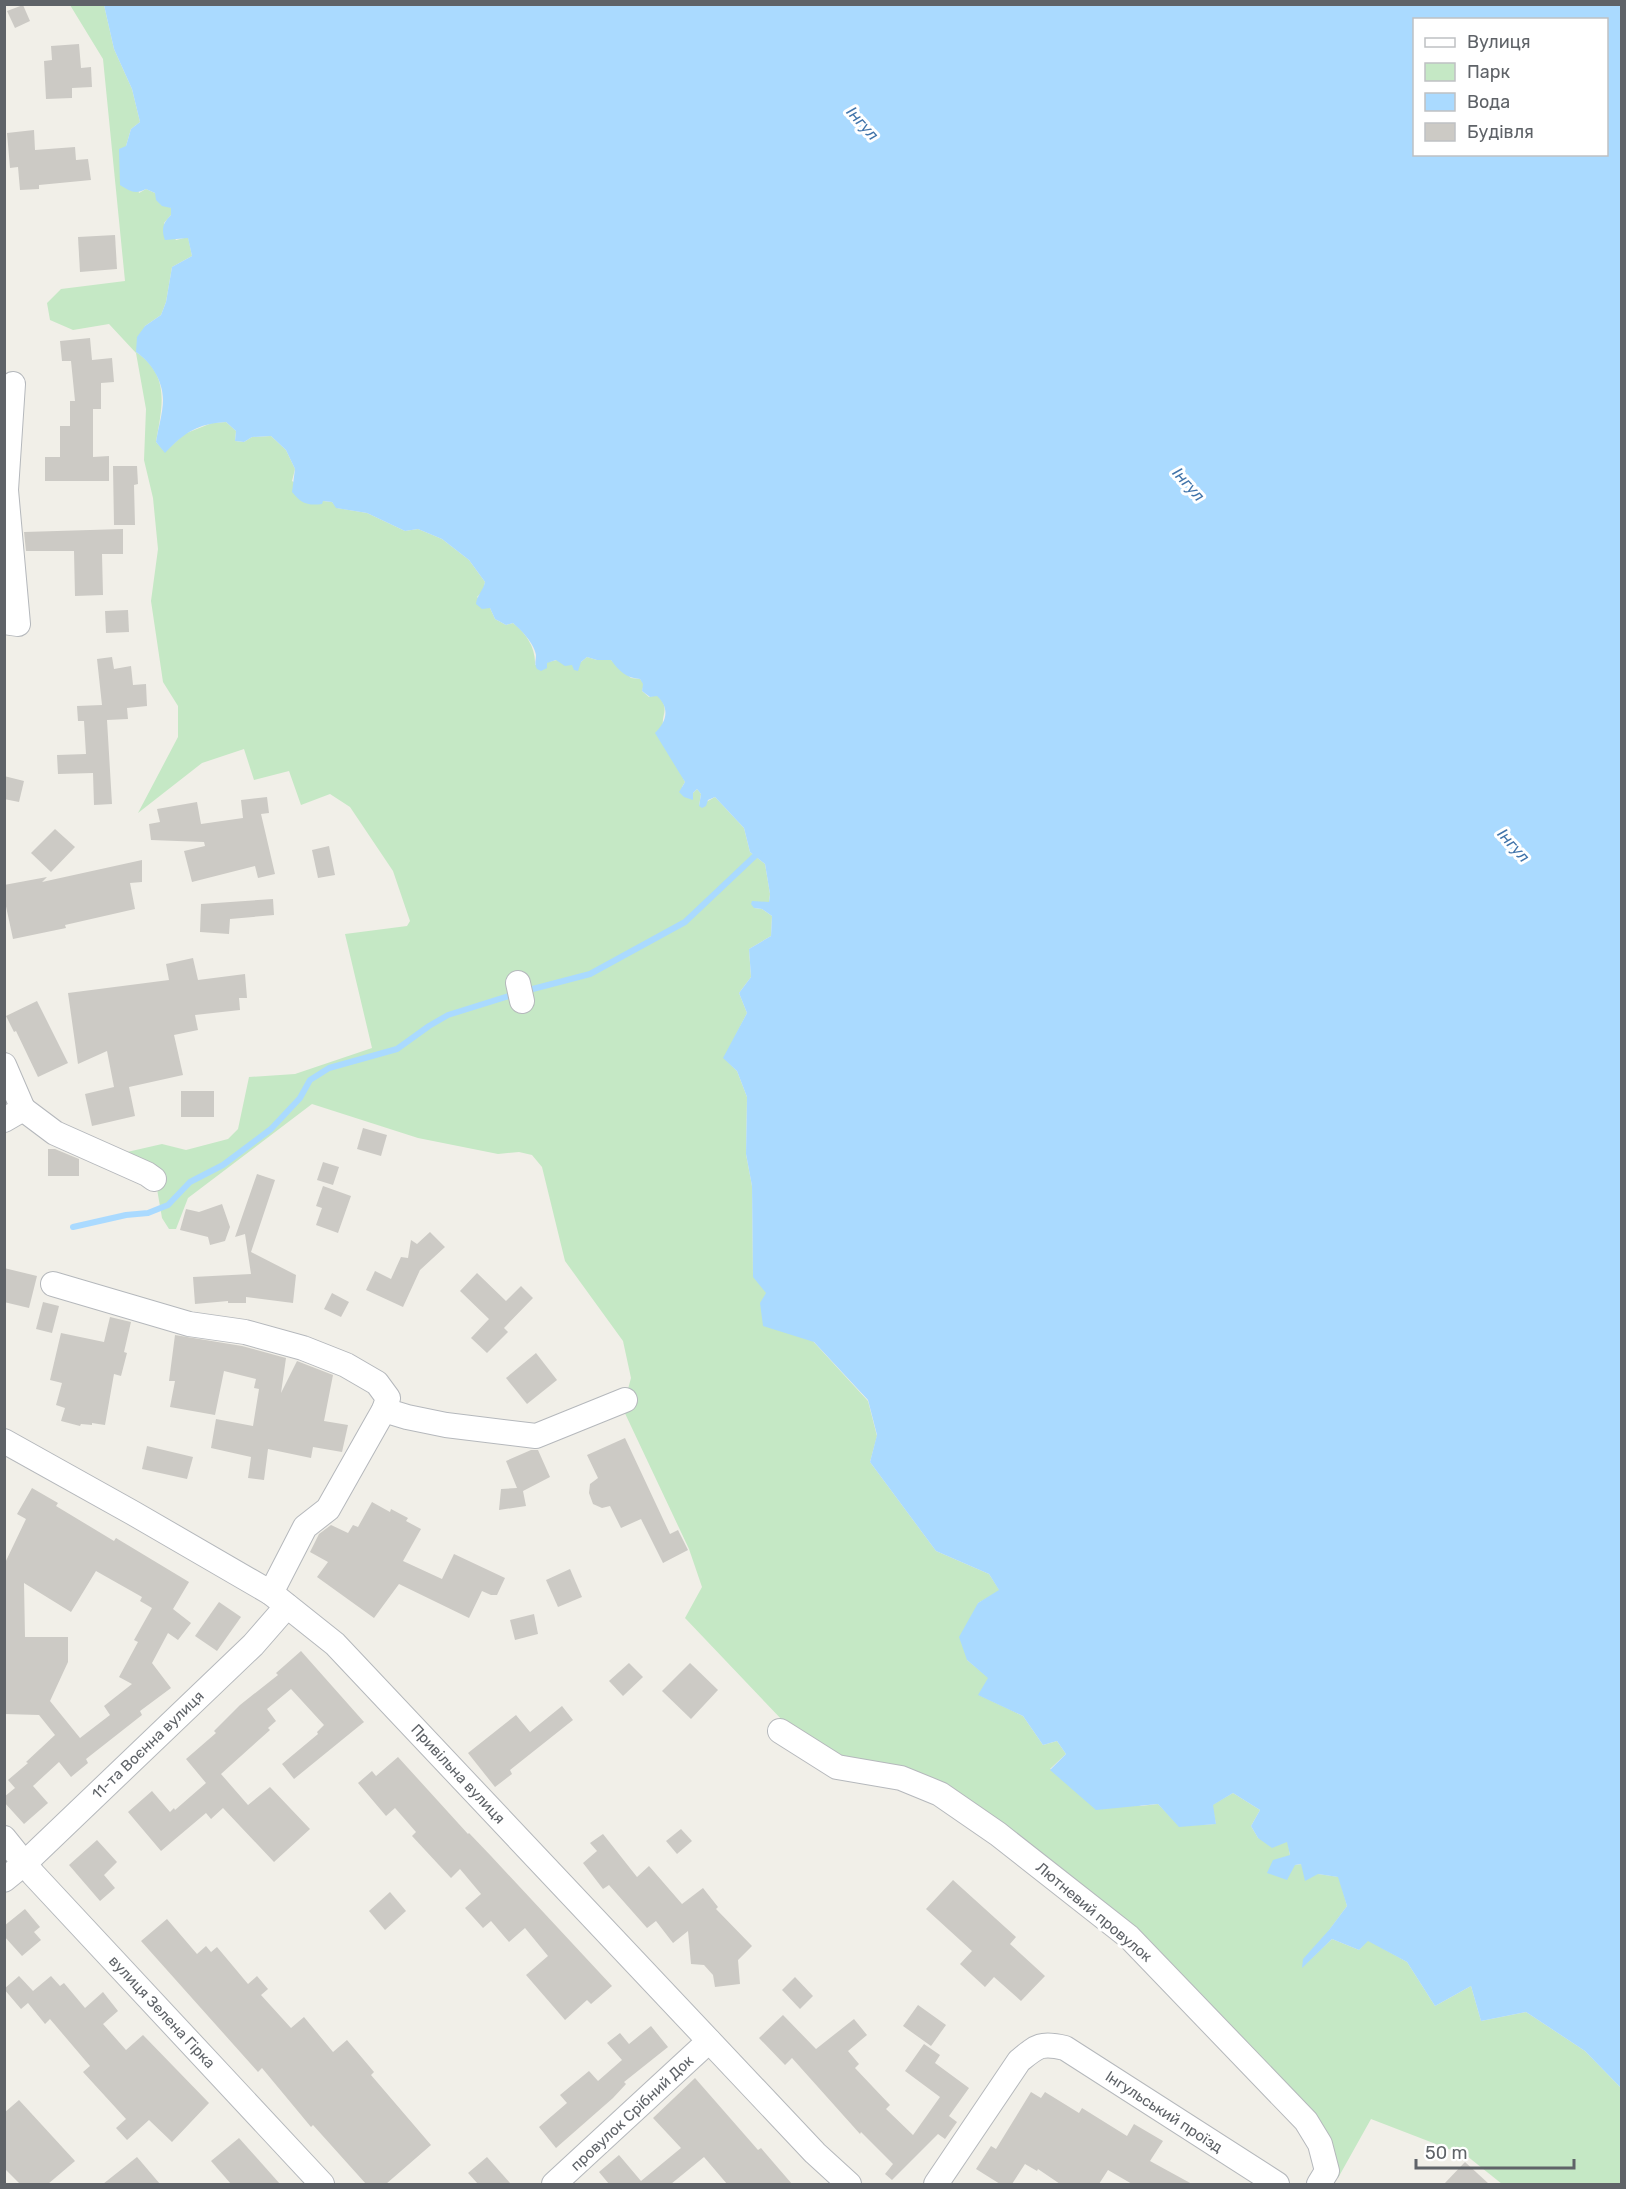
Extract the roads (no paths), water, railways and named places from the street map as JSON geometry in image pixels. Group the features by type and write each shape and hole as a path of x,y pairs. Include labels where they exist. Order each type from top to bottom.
{"street":[{"path":"4,622 18,624 6,490 13,384"},
{"path":"4,1065 14,1115 154,1179"},
{"path":"53,1284 189,1324 245,1332 303,1348 345,1365 377,1383 388,1398 384,1410 446,1425 536,1436 626,1400"},
{"name":"11-та Воєнна вулиця","path":"4,1880 25,1863 253,1645 279,1599 304,1527 328,1509 384,1410"},
{"name":"Привільна вулиця","path":"4,1441 134,1513 279,1599 335,1644 815,2153 849,2184"},
{"name":"Лютневий провулок","path":"780,1731 837,1767 901,1778 940,1794 998,1834 1129,1937 1306,2121 1320,2144 1327,2171 1319,2184"},
{"name":"вулиця Зелена Гірка","path":"4,1838 322,2184"},
{"name":"провулок Срібний Док","path":"554,2184 710,2041"},
{"name":"Інгульський проїзд","path":"936,2184 1019,2061 1035,2047 1048,2044 1065,2048 1277,2184"}],"water":[{"name":"Інгул","path":"104,5 1622,5 1621,2088 1585,2051 1526,2012 1481,2021 1471,1986 1435,2006 1407,1962 1368,1941 1359,1950 1332,1939 1302,1968 1303,1959 1347,1906 1338,1877 1318,1874 1305,1881 1301,1864 1295,1865 1287,1880 1267,1873 1273,1860 1290,1855 1287,1842 1272,1848 1258,1838 1251,1826 1260,1810 1233,1793 1213,1805 1216,1824 1179,1827 1158,1804 1096,1810 1050,1770 1066,1754 1057,1741 1043,1745 1023,1716 978,1695 988,1678 967,1660 959,1637 978,1603 999,1590 989,1574 936,1551 870,1462 877,1435 868,1400 814,1342 763,1326 760,1303 766,1293 753,1277 752,1186 746,1154 747,1097 737,1071 723,1058 747,1013 739,993 751,977 749,949 771,936 772,916 762,909 754,908 751,904 752,901 769,902 770,894 765,864 750,852 744,828 715,797 708,800 706,806 702,808 699,806 701,794 697,789 693,793 693,800 684,797 679,792 685,782 655,733 662,724 665,714 664,705 657,696 650,697 642,691 643,684 640,679 623,673 611,660 587,657 581,662 578,671 574,670 572,665 565,666 556,660 547,663 547,668 541,671 537,669 535,650 523,633 513,623 506,625 495,619 490,608 482,609 476,604 485,582 469,560 442,539 418,529 405,531 367,513 336,508 332,502 323,501 322,504 312,505 301,501 292,492 295,469 286,450 271,436 252,437 244,442 235,441 236,431 226,422 192,430 165,453 156,442 163,400 161,386 147,361 136,352 137,337 145,326 161,315 166,302 172,267 192,256 188,238 165,240 164,226 171,215 171,208 162,206 156,200 155,193 146,189 133,192 120,185 119,149 126,146 131,129 140,122 132,89 114,49"}],"waterway":[{"path":"525,991 590,974 685,922 759,852"},
{"path":"73,1227 126,1215 148,1213 168,1205 190,1182 223,1165 271,1129 300,1098 310,1080 329,1068 397,1049 448,1015 515,994"}]}
